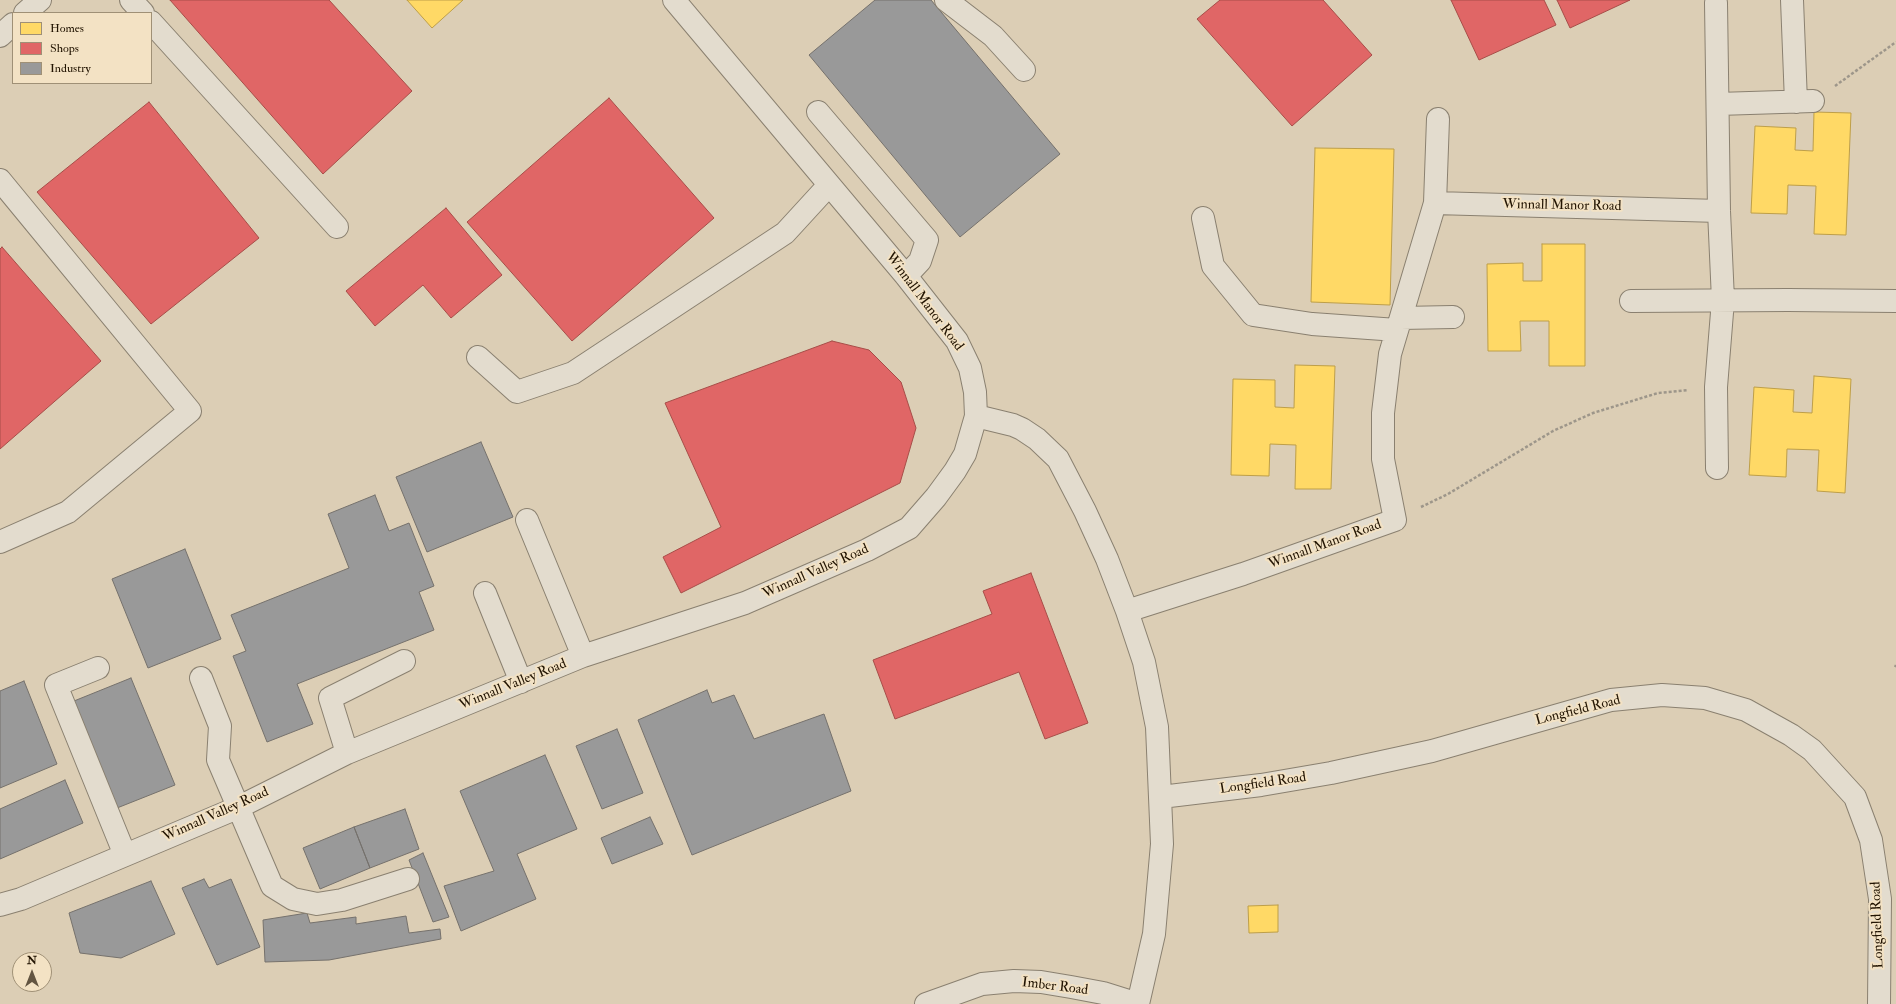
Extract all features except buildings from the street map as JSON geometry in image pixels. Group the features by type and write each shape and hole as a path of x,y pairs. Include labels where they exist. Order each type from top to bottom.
{"street":[{"path":"27,12 40,0"},
{"path":"131,0 142,12"},
{"name":"Winnall Manor Road","path":"674,0 906,276 958,341 970,368 975,392 976,416"},
{"path":"946,0 993,36 1024,70"},
{"path":"1718,104 1804,102 1792,0"},
{"path":"1716,3 1719,210 1723,300 1716,388 1717,468"},
{"path":"152,23 337,227"},
{"path":"0,36 12,25"},
{"path":"818,112 927,240 920,261 906,276"},
{"path":"1435,203 1438,119"},
{"path":"0,180 190,411 68,512 0,542"},
{"path":"478,357 517,392 573,373 785,233 829,185"},
{"name":"Winnall Manor Road","path":"1127,611 1243,574 1395,520 1383,459 1383,413 1390,354 1435,203 1719,210"},
{"path":"1203,218 1212,266 1253,314 1312,324 1399,324 1453,317"},
{"path":"1631,301 1895,301"},
{"path":"976,416 1013,425 1037,440 1058,459 1085,511 1127,611 1144,662 1157,727 1162,844 1154,934 1138,1004"},
{"name":"Winnall Valley Road","path":"0,905 21,899 237,808 347,754 583,656 745,603 867,550 909,528 936,497 955,471 965,454 976,416"},
{"path":"527,520 583,656"},
{"path":"485,593 521,682"},
{"path":"347,754 330,698 404,661"},
{"path":"98,668 56,685 125,855"},
{"path":"200,678 220,726 218,760 237,808 272,886 293,899 317,904 342,900 408,879"},
{"name":"Longfield Road","path":"1161,797 1261,785 1331,773 1432,751 1610,700 1662,695 1705,698 1746,710 1791,735 1812,750 1855,796 1871,840 1880,899 1879,1004"},
{"name":"Imber Road","path":"926,1004 982,984 1014,981 1041,982 1071,987 1103,993 1138,1004"}],"path":[{"path":"1804,102 1896,42"},
{"path":"1395,520 1448,494 1553,431 1593,413 1658,393 1716,388"}]}
